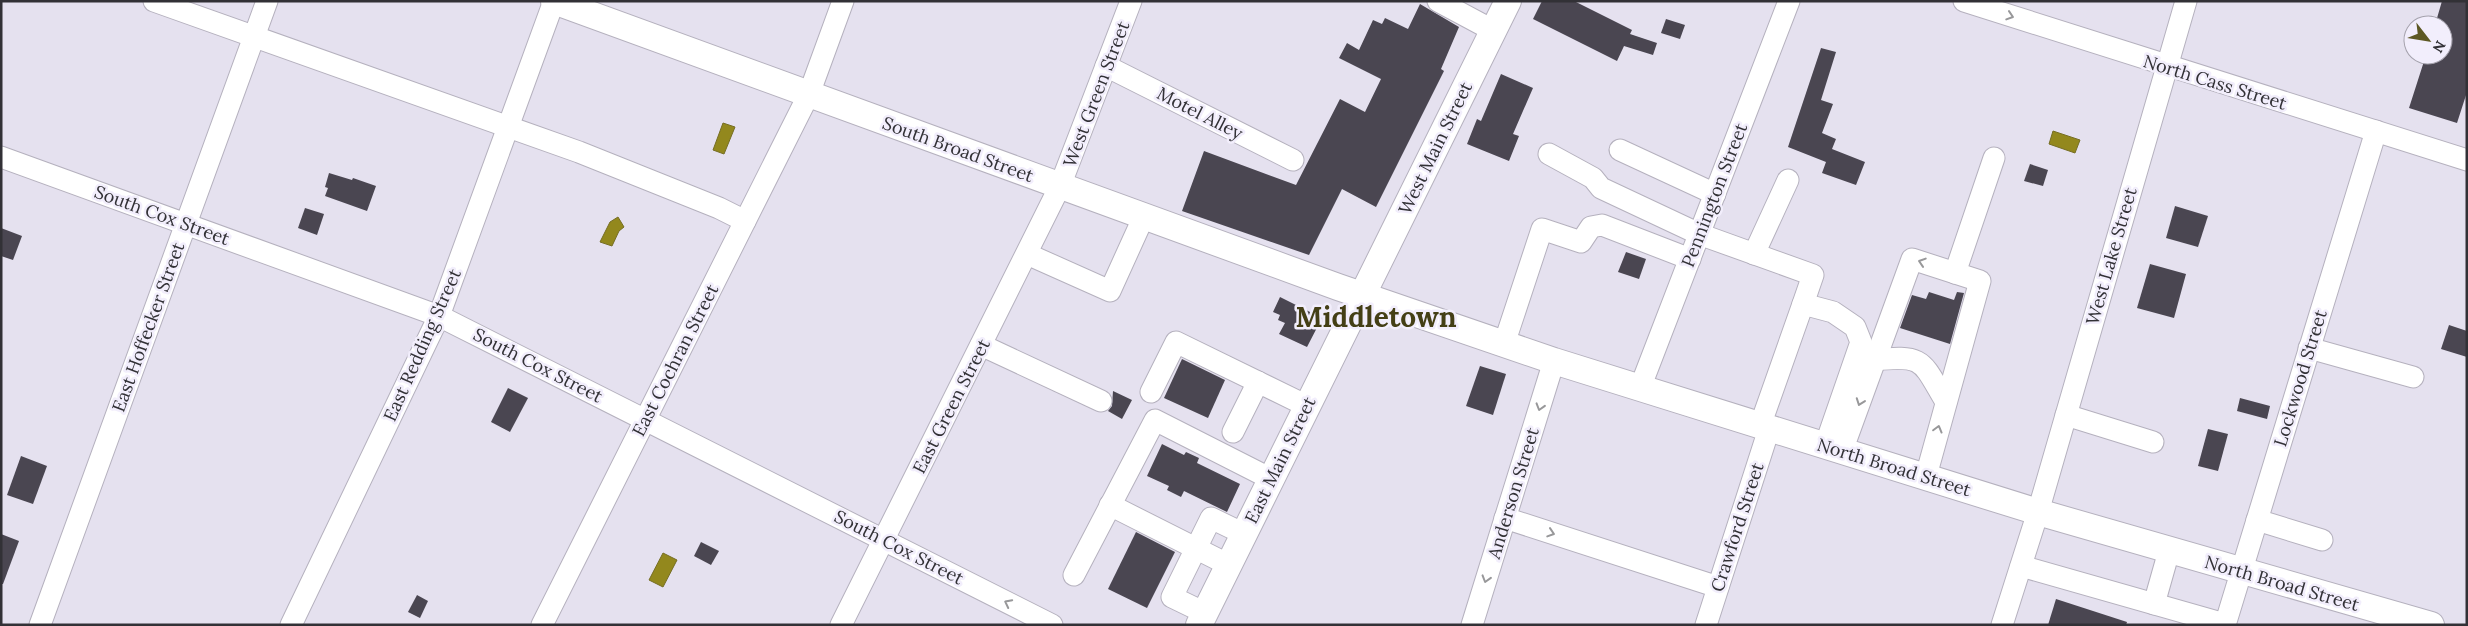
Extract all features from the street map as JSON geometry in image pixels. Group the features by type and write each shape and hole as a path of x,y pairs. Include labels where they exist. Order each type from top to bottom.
{"main road":[{"name":"South Broad Street","path":"554,1 1362,295"},
{"name":"West Main Street","path":"1362,295 1508,1"},
{"name":"North Broad Street","path":"1362,295 1554,361 1764,428 2169,551 2431,625"},
{"name":"East Main Street","path":"1202,619 1362,295"}],"street":[{"path":"154,1 579,152 719,208 746,221"},
{"name":"East Hoffecker Street","path":"40,625 267,1"},
{"name":"East Redding Street","path":"291,625 439,316 554,1"},
{"name":"East Cochran Street","path":"542,625 809,94 843,1"},
{"name":"West Green Street","path":"1060,186 1131,1"},
{"path":"1438,1 1494,31"},
{"name":"Pennington Street","path":"1640,388 1788,1"},
{"name":"North Cass Street","path":"1964,1 2166,67 2466,159"},
{"name":"West Lake Street","path":"2002,625 2038,512 2186,1"},
{"name":"Motel Alley","path":"1106,66 1293,160"},
{"name":"Lockwood Street","path":"2225,624 2376,131"},
{"path":"1620,150 1714,194"},
{"path":"1549,154 1593,178 1601,188 1699,234 1754,254 1788,180"},
{"name":"South Cox Street","path":"1,158 439,316 1052,625"},
{"path":"1955,273 1994,158"},
{"name":"East Green Street","path":"841,625 1060,186"},
{"path":"1027,254 1110,291 1144,216"},
{"path":"1504,344 1542,229 1581,242 1591,226 1602,225 1690,258"},
{"name":"Crawford Street","path":"1706,625 1764,428 1813,276 1754,254"},
{"path":"1834,449 1875,360 1912,259 1980,281 1926,476"},
{"path":"1803,304 1833,312 1855,327 1861,342 1834,449"},
{"path":"1152,392 1176,342 1307,406"},
{"path":"981,345 1101,401"},
{"path":"2309,348 2413,378"},
{"path":"1875,360 1900,357 1914,359 1925,366 1946,402"},
{"name":"Anderson Street","path":"1472,625 1554,361"},
{"path":"1233,432 1258,382"},
{"path":"2066,415 2153,442"},
{"path":"1074,574 1155,420 1271,479"},
{"path":"1110,505 1228,565"},
{"path":"1202,619 1172,597 1196,548 1211,518 1244,534"},
{"path":"1505,518 1718,587"},
{"path":"2257,520 2322,540"},
{"path":"2154,604 2169,551"},
{"path":"2021,566 2225,624"}],"shaded area":[{"path":"723,123 735,127 724,154 713,150"},
{"path":"2053,131 2080,140 2075,153 2049,144"},
{"path":"618,217 624,227 619,231 612,246 600,242 610,222"},
{"path":"663,553 677,560 663,587 649,580"}],"building":[{"path":"1542,1 1574,1 1632,30 1630,34 1657,43 1653,55 1624,46 1617,61 1533,19"},
{"path":"2442,1 2467,1 2467,92 2457,123 2409,108 2423,65 2453,65 2453,15 2438,15"},
{"path":"1420,4 1459,27 1441,69 1444,71 1376,207 1342,189 1309,255 1182,211 1204,151 1296,185 1340,99 1365,112 1381,79 1339,58 1347,43 1359,50 1373,20 1382,24 1385,18 1408,29"},
{"path":"1666,19 1685,25 1680,39 1661,33"},
{"path":"1821,48 1836,52 1821,100 1833,104 1822,133 1836,139 1832,149 1865,162 1856,185 1822,173 1826,162 1788,147"},
{"path":"1501,74 1533,88 1513,134 1519,136 1509,161 1467,144 1477,119 1481,121"},
{"path":"2030,164 2048,170 2043,186 2024,181"},
{"path":"329,173 352,180 353,178 376,186 367,211 325,196 328,188 325,187"},
{"path":"2175,206 2208,216 2198,247 2166,238"},
{"path":"305,208 324,214 317,235 298,228"},
{"path":"1,228 22,236 13,260 1,256"},
{"path":"1626,252 1646,259 1639,279 1618,272"},
{"path":"2150,264 2186,274 2174,318 2137,308"},
{"path":"1929,292 1954,300 1957,292 1964,293 1950,344 1900,328 1912,295 1926,299"},
{"path":"1280,297 1322,318 1307,347 1279,334 1285,323 1278,320 1280,315 1273,312"},
{"path":"2449,325 2467,331 2467,357 2441,349"},
{"path":"1182,359 1225,380 1208,418 1164,398"},
{"path":"1480,366 1506,374 1493,415 1466,406"},
{"path":"508,388 528,398 510,432 491,422"},
{"path":"1113,391 1132,400 1122,419 1108,411 1112,406"},
{"path":"2240,398 2270,406 2267,419 2237,411"},
{"path":"2208,429 2228,434 2218,471 2198,466"},
{"path":"1162,444 1184,455 1186,452 1199,458 1197,463 1240,484 1227,512 1184,491 1181,497 1167,490 1169,486 1147,476"},
{"path":"21,456 47,466 33,504 7,495"},
{"path":"1136,532 1175,552 1147,608 1108,589"},
{"path":"1,534 19,541 3,584 1,584"},
{"path":"701,542 719,551 711,565 694,556"},
{"path":"417,595 428,601 420,618 408,612"},
{"path":"2056,599 2127,622 2126,625 2048,625"}],"district":[{"name":"Middletown","path":"1376,317"}]}
